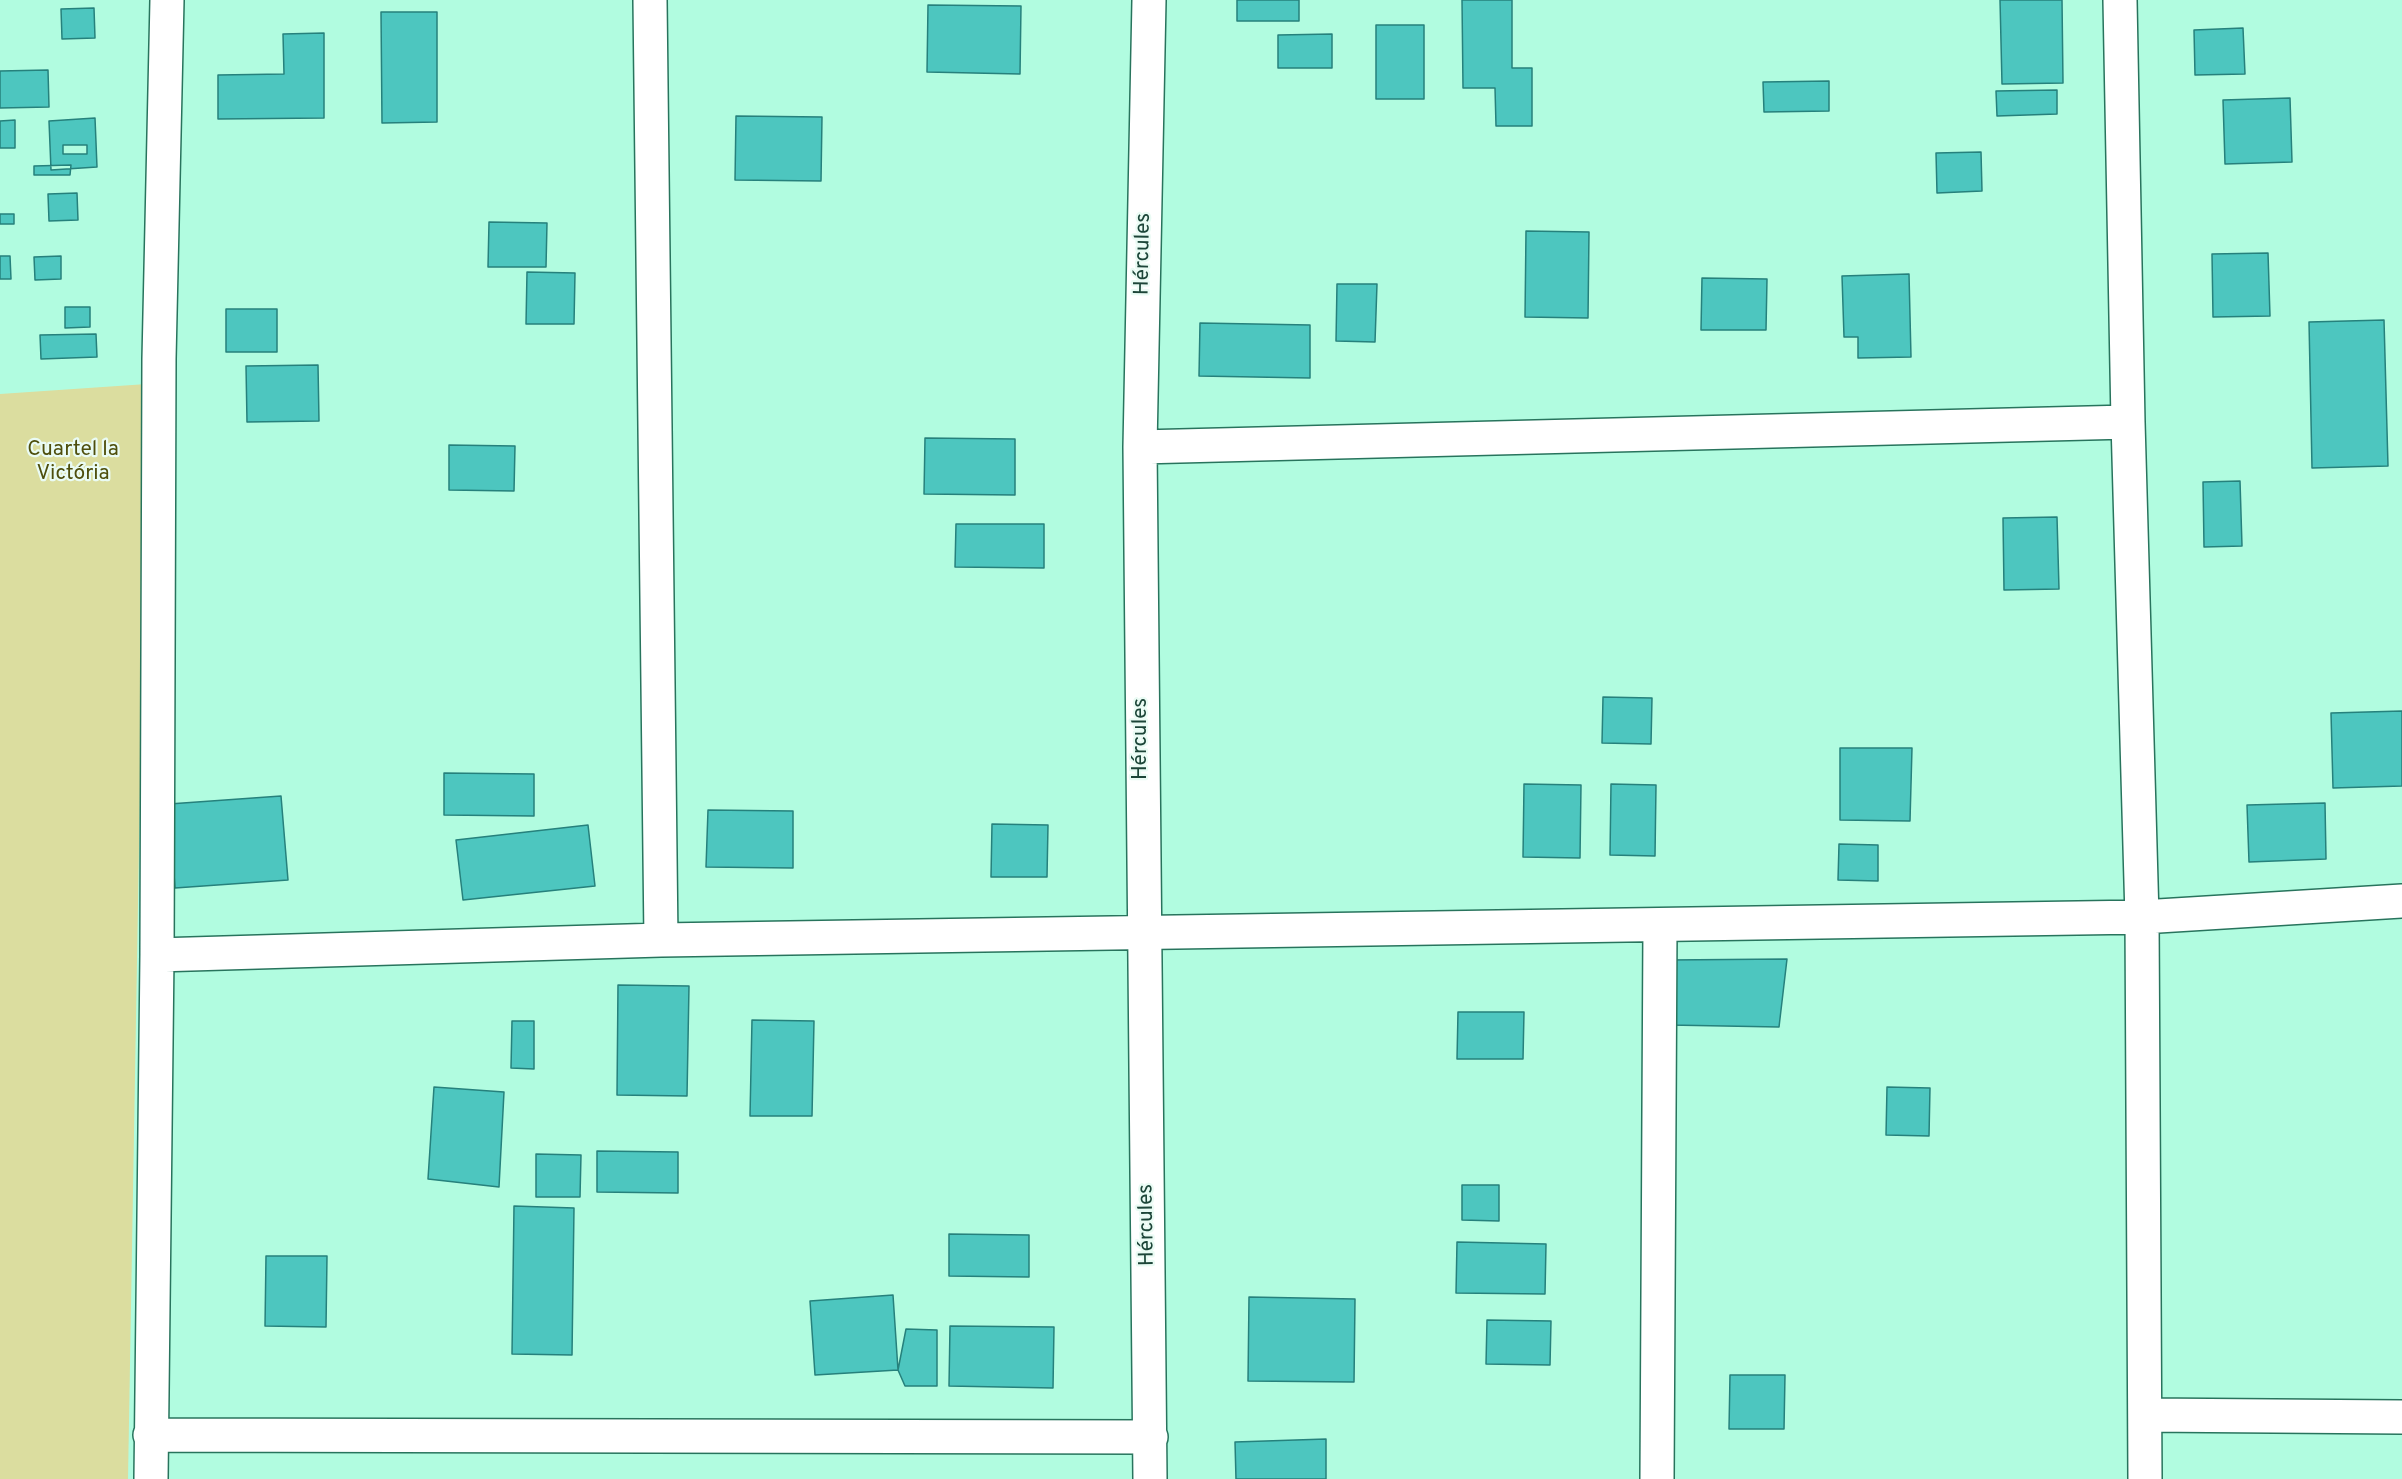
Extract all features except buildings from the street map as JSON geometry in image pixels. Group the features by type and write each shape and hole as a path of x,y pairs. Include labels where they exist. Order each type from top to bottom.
{"street":[{"path":"151,1479 157,955 159,358 167,0"},
{"path":"650,0 661,940"},
{"name":"Hércules","path":"1149,0 1140,447 1150,1479"},
{"path":"2120,0 2128,422 2142,916 2145,1479"},
{"path":"1140,447 2128,422"},
{"path":"157,955 661,940 1660,926 2142,916 2402,901"},
{"path":"1657,1479 1660,926"},
{"path":"2145,1415 2402,1417"},
{"path":"150,1434 1151,1437"}],"green space":[{"name":"Cuartel la Victória","path":"147,384 128,1479 0,1479 0,394"}]}
